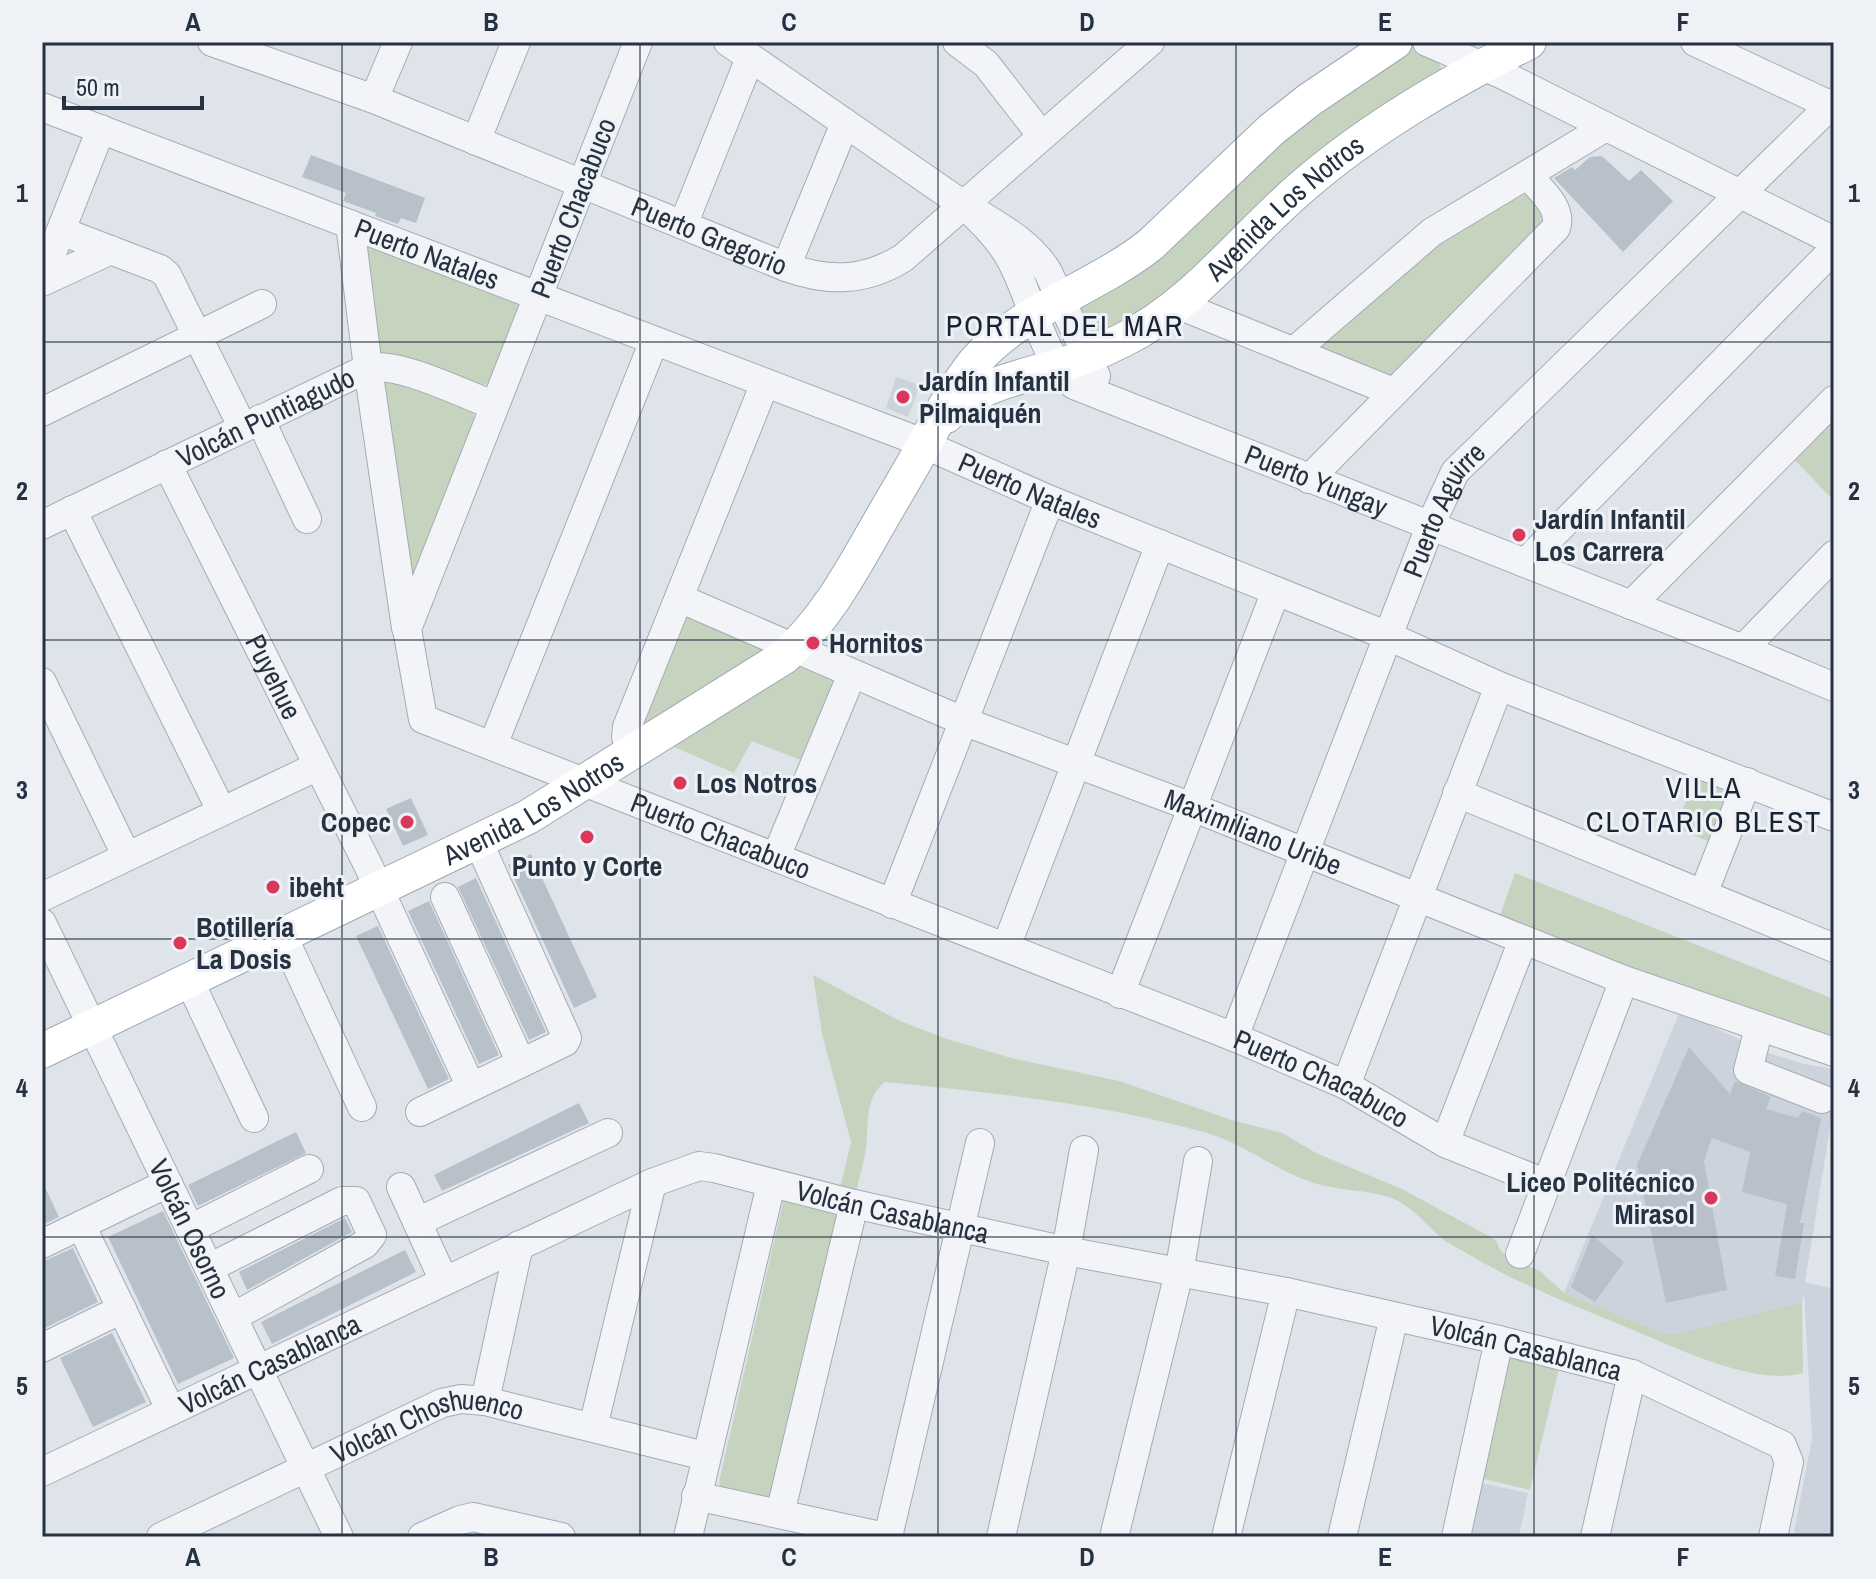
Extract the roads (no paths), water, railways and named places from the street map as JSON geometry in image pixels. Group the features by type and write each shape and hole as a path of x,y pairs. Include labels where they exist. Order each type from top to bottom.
{"main road":[{"name":"Avenida Los Notros","path":"42,1051 528,817 774,664 815,625 843,587 960,383 999,338 1132,259 1271,130 1395,42"},
{"name":"Avenida Los Notros","path":"924,445 954,408 977,393 1073,361 1146,328 1179,305 1306,183 1376,132 1482,66 1529,42"}],"street":[{"name":"Puerto Gregorio","path":"212,42 272,52 374,99 786,267 835,279 870,274 903,258 1140,45"},
{"path":"374,99 398,42"},
{"path":"476,141 516,42"},
{"name":"Puerto Chacabuco","path":"638,42 407,629 423,719 1234,1037 1346,1085 1445,1143 1547,1184"},
{"path":"957,42 986,64 1042,136"},
{"path":"1427,42 1482,66 1834,241"},
{"path":"1695,42 1833,105"},
{"path":"683,225 739,50 1027,245 1040,258 1047,307 1073,361"},
{"name":"Puerto Aguirre","path":"1234,1037 1303,851 1431,524 1455,472 1833,105"},
{"name":"Puerto Natales","path":"42,107 924,445 1050,500 1388,636 1499,686 1834,817"},
{"path":"786,267 845,123"},
{"path":"1294,351 1432,232 1606,127"},
{"path":"42,280 101,129"},
{"path":"1309,479 1556,228 1559,220 1556,210 1528,175"},
{"path":"350,224 407,629"},
{"path":"61,231 160,269 167,275 198,335 307,519"},
{"path":"1525,563 1834,249"},
{"path":"42,280 111,250"},
{"path":"42,412 262,304"},
{"path":"1179,305 1393,392"},
{"path":"493,745 654,341"},
{"name":"Puerto Yungay","path":"1073,361 1074,385 1431,524 1834,687"},
{"name":"Volcán Puntiagudo","path":"42,525 368,368 388,367 493,405"},
{"path":"633,754 626,737 627,727 765,383"},
{"path":"1631,605 1834,400"},
{"name":"Puyehue","path":"167,464 379,888 471,1087"},
{"path":"892,904 1050,500"},
{"path":"72,510 221,810"},
{"path":"1006,947 1160,544"},
{"path":"1743,649 1834,555"},
{"path":"1120,994 1276,591"},
{"name":"Maximiliano Uribe","path":"679,598 963,721 1192,807 1624,980 1834,1052"},
{"path":"776,857 852,674"},
{"path":"42,682 126,855"},
{"path":"1346,1085 1499,686"},
{"path":"42,897 318,766"},
{"path":"1703,894 1747,782"},
{"path":"1457,793 1834,948"},
{"path":"420,1112 565,1042 567,1034 478,841"},
{"path":"445,897 521,1063"},
{"name":"Volcán Osorno","path":"42,923 339,1537"},
{"path":"282,934 362,1107"},
{"path":"1445,1143 1523,940"},
{"path":"189,980 254,1118"},
{"path":"1520,1254 1624,980"},
{"path":"1759,1028 1748,1070 1822,1099"},
{"path":"417,1222 608,1133"},
{"path":"696,1496 780,1514 807,1529 887,1537 980,1143"},
{"path":"1001,1537 1066,1251 1084,1150"},
{"path":"1114,1537 1179,1273 1198,1161"},
{"name":"Volcán Casablanca","path":"42,1472 652,1183 699,1166 1066,1251 1286,1292 1499,1340 1632,1374 1782,1445 1789,1462 1773,1537"},
{"path":"190,1229 309,1169"},
{"path":"42,1244 168,1183"},
{"path":"593,1427 652,1183"},
{"path":"688,1537 771,1184"},
{"path":"401,1187 444,1281"},
{"path":"209,1268 342,1201 356,1201 372,1235 365,1244 233,1317"},
{"path":"780,1514 854,1204"},
{"path":"81,1225 171,1411"},
{"path":"485,1401 519,1245"},
{"path":"1226,1537 1286,1292"},
{"path":"42,1348 122,1309"},
{"path":"1342,1537 1394,1317"},
{"path":"1456,1537 1499,1340"},
{"path":"1595,1537 1632,1374"},
{"name":"Volcán Choshuenco","path":"161,1537 442,1403 461,1399 485,1401 705,1456"},
{"path":"422,1537 473,1517 561,1537"}],"place":[{"name":"Jardín Infantil Pilmaiquén","path":"903,397"},
{"name":"Jardín Infantil Los Carrera","path":"1519,535"},
{"name":"Hornitos","path":"813,643"},
{"name":"Los Notros","path":"680,783"},
{"name":"Copec","path":"407,822"},
{"name":"Punto y Corte","path":"587,837"},
{"name":"ibeht","path":"273,887"},
{"name":"Botillería La Dosis","path":"180,943"},
{"name":"Liceo Politécnico Mirasol","path":"1711,1198"}],"district":[{"name":"PORTAL DEL MAR","path":"1065,326"},
{"name":"VILLA CLOTARIO BLEST","path":"1704,805"}]}
